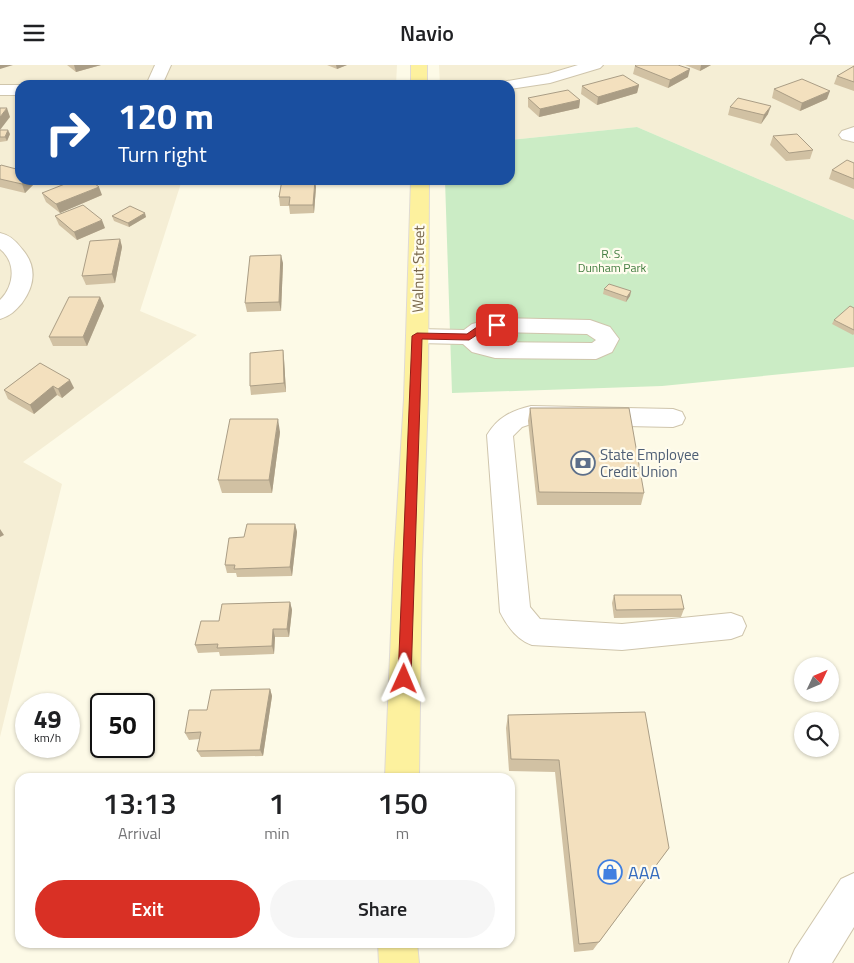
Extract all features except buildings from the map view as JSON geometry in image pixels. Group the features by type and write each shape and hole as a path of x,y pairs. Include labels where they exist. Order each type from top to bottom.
{"main road":[{"path":"419,65 419,80"},
{"name":"Walnut Street","path":"402,773 408,560 416,409 420,185"},
{"path":"398,948 400,963"}],"street":[{"path":"156,80 164,65"},
{"path":"515,84 550,78 595,65"},
{"path":"0,90 15,90"},
{"path":"854,132 848,135 854,137"},
{"path":"0,239 15,251 23,267 23,279 18,293 10,304 0,312"},
{"path":"417,336 469,337 480,329 497,325 590,327 602,332 608,339 604,347 596,351 496,350 480,347 469,337"},
{"path":"674,418 531,415 511,422 504,428 500,435 514,612 532,632 622,637 731,626"},
{"path":"808,963 854,892"}],"shaded area":[{"path":"0,65 397,65 396,80 15,80 15,185 180,185 140,311 197,335 23,462 62,484 0,737"},
{"path":"439,65 854,65 854,220 637,127 515,139 515,80 440,80"}],"green space":[{"name":"R. S. Dunham Park","path":"637,127 854,220 854,367 662,386 452,393 445,185 515,185 515,139"}],"place":[{"name":"State Employee Credit Union","path":"583,463"},
{"name":"AAA","path":"610,872"}],"route":[{"path":"404,679 417,336 469,337 480,329 497,325"}]}
